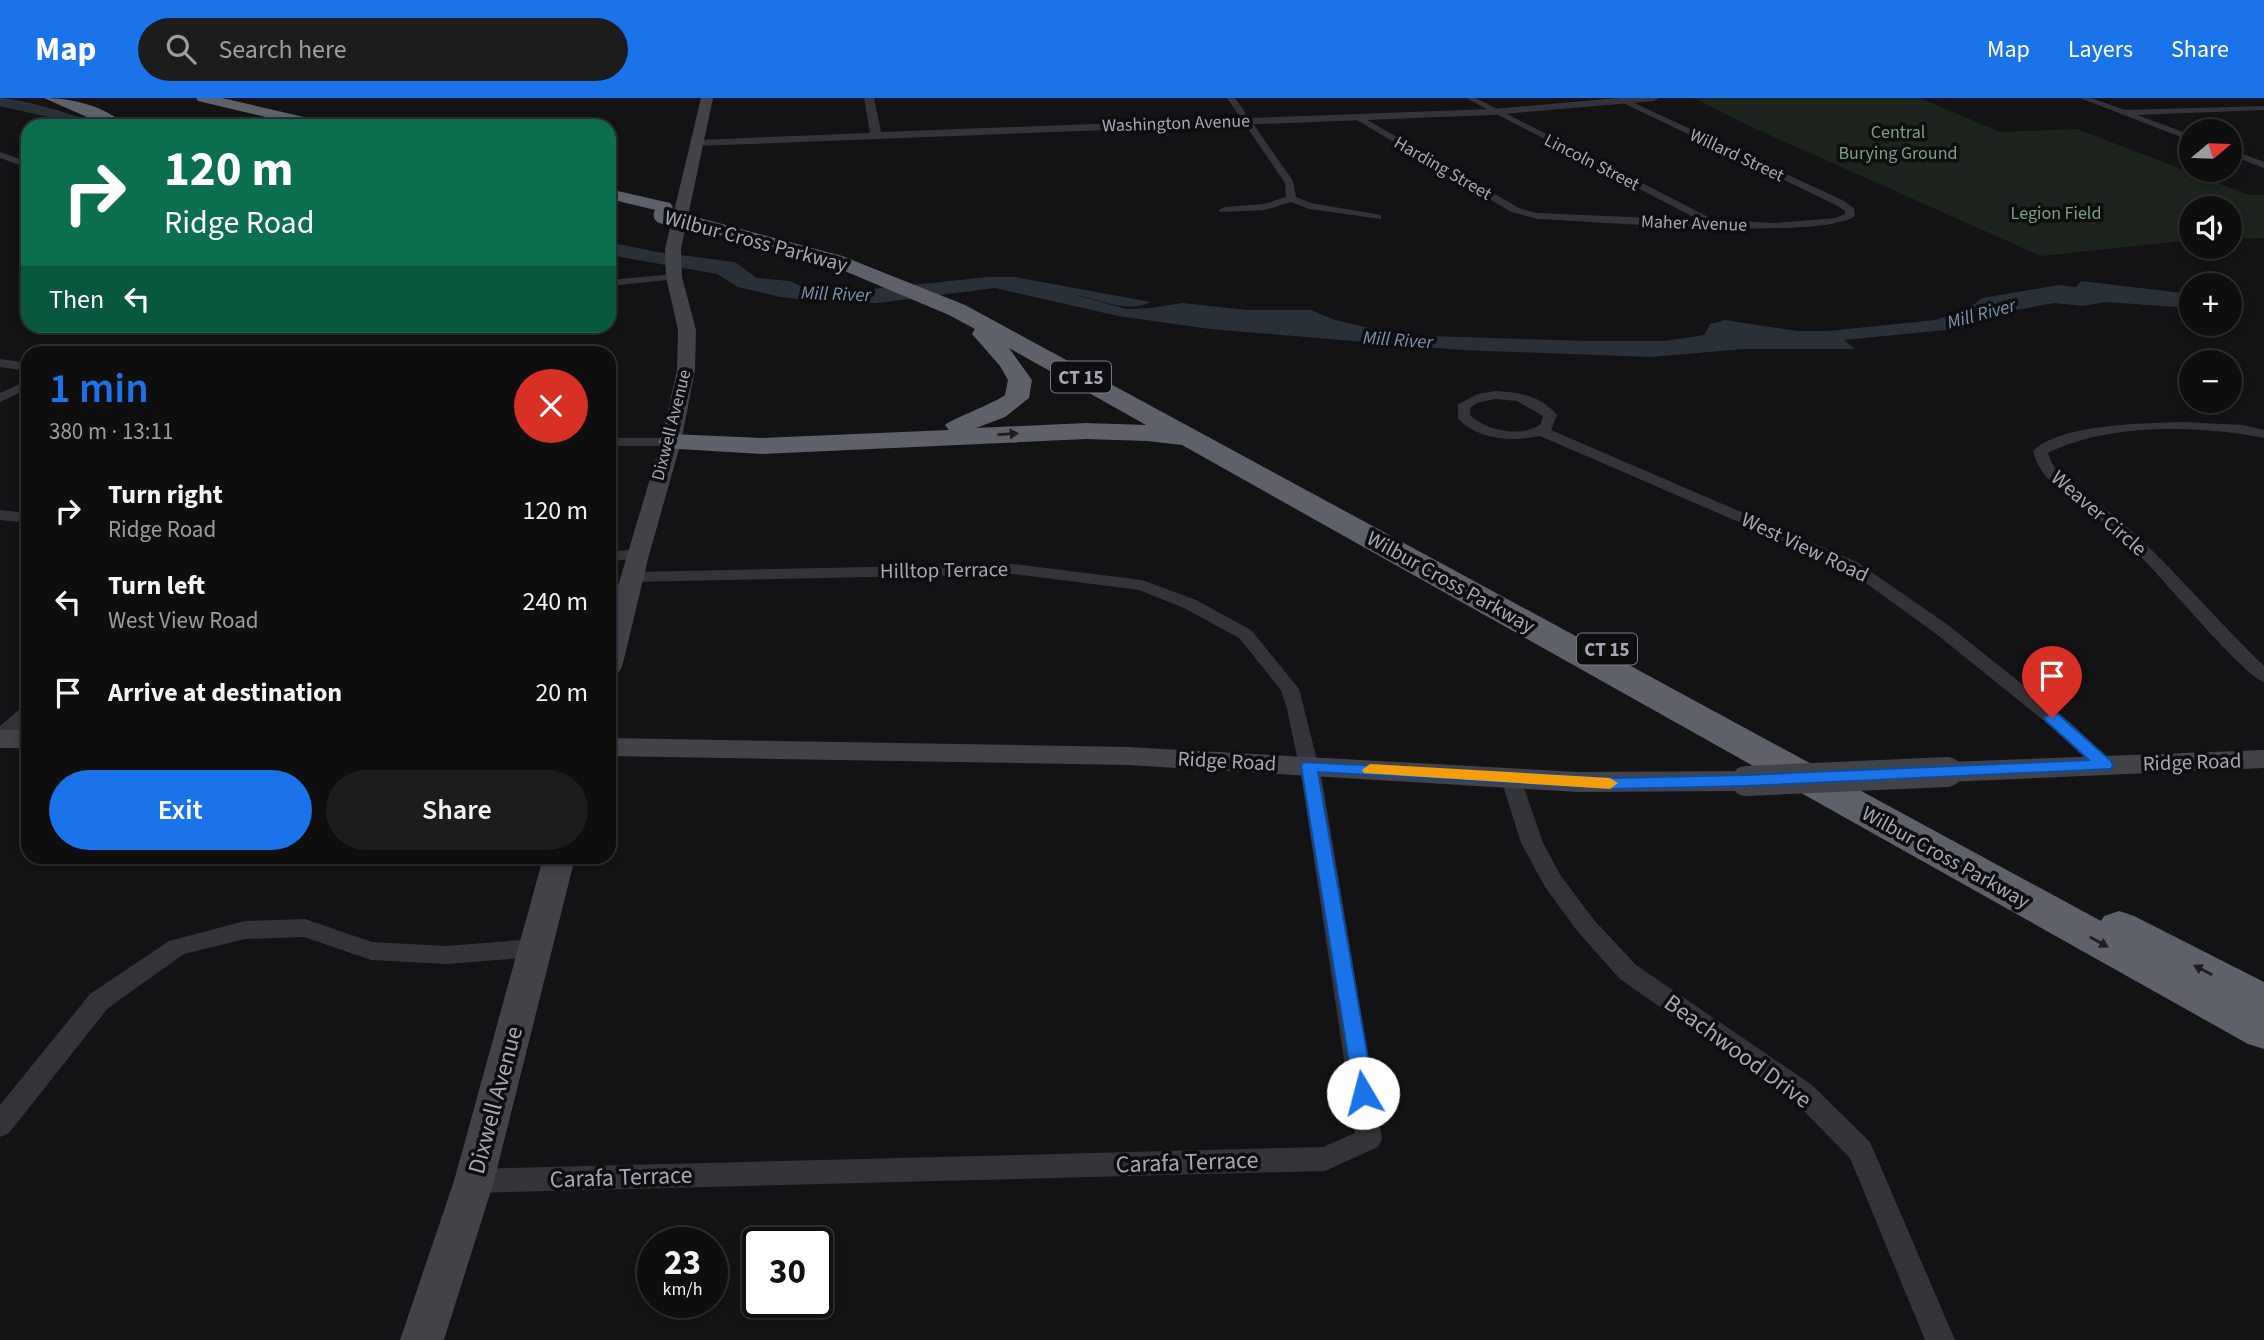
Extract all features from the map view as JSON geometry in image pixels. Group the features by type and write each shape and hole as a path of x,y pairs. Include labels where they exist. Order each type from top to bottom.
{"highway":[{"path":"51,98 105,119"},
{"path":"67,98 120,119"},
{"path":"203,98 294,119"},
{"path":"245,98 312,119"},
{"path":"186,99 222,115 224,119"},
{"path":"186,99 269,119"},
{"name":"Wilbur Cross Parkway","path":"616,196 663,211 834,251 1055,346 1226,443 2138,937 2264,1002"},
{"name":"Wilbur Cross Parkway","path":"616,203 663,211"},
{"name":"Wilbur Cross Parkway","path":"692,218 835,260 899,285 939,296 2154,973 2264,1031"},
{"path":"671,442 754,434 903,431 973,422 999,412 1017,398 1020,380 1003,355 939,296"},
{"path":"671,442 762,446 1086,430 1147,433 1204,445"}],"main road":[{"name":"Dixwell Avenue","path":"616,639 634,566 671,442 688,349 687,330 674,265 707,98"},
{"path":"0,738 21,739"},
{"name":"Ridge Road","path":"616,747 1040,754 1614,783 1746,781 2264,759"},
{"name":"Dixwell Avenue","path":"422,1340 474,1181 557,864"}],"street":[{"path":"869,98 876,135"},
{"path":"1231,98 1290,183 1291,200"},
{"name":"Lincoln Street","path":"1470,98 1714,224"},
{"name":"Washington Avenue","path":"697,143 1492,111 1654,98"},
{"path":"2084,98 2179,134"},
{"name":"Willard Street","path":"1623,101 1850,210"},
{"path":"2123,113 2264,108"},
{"name":"Harding Street","path":"1356,117 1515,210 1531,215"},
{"path":"0,155 21,162"},
{"path":"2242,156 2264,155"},
{"path":"2242,156 2264,165"},
{"path":"1224,210 1265,207 1291,200 1377,217"},
{"name":"Maher Avenue","path":"1531,215 1714,224 1800,225 1845,219 1850,216 1850,210"},
{"path":"616,281 674,265"},
{"path":"0,363 21,366"},
{"path":"0,398 21,388"},
{"name":"West View Road","path":"1541,431 1548,426 1550,415 1537,404 1526,400 1487,396 1468,402 1462,411 1472,424 1495,433 1520,435 1541,431 1811,547 1873,578 2072,733 2105,765"},
{"name":"Weaver Circle","path":"2264,434 2215,426 2141,429 2070,439 2050,444 2040,451 2040,460 2048,471 2110,519 2264,676"},
{"path":"616,442 671,442"},
{"path":"0,515 21,517"},
{"name":"Hilltop Terrace","path":"616,559 634,566 1014,569 1142,585 1190,604 1245,634"},
{"name":"Carafa Terrace","path":"474,1181 1325,1159 1369,1139 1358,1056 1297,709 1290,689 1245,634"},
{"path":"0,738 21,718"},
{"name":"Beachwood Drive","path":"1511,779 1532,843 1553,881 1586,926 1628,972 1803,1093 1860,1150 1940,1340"},
{"path":"0,1125 99,1001 177,947 244,930 305,928 371,951 446,955 535,948"}],"green space":[{"path":"1693,98 1920,98 2000,132 2077,129 2179,168 2179,182 2215,182 2249,195 2264,195 2264,238 2242,239 2242,196 2179,196 2179,241 2041,256 1747,125"}],"water":[{"path":"0,98 21,101 82,119 57,119 0,106"},
{"name":"Mill River","path":"616,243 657,252 735,262 757,278 790,281 809,290 873,289 988,277 1015,277 1151,302 1133,307 1076,295 1126,309 1182,303 1248,310 1311,310 1335,320 1399,335 1665,341 1704,335 1710,324 1725,320 1797,331 1828,331 1935,320 1968,309 1982,298 2059,285 2076,287 2081,281 2179,293 2179,307 2106,302 2083,306 2054,303 1989,315 1957,329 1844,340 1855,349 1744,349 1651,357 1461,350 1210,329 1118,316 995,288 878,303 833,303 780,297 738,287 717,274 616,256"}],"slow traffic":[{"path":"1370,770 1610,783"}],"route":[{"path":"1363,1093 1309,766 1511,779 1663,783 2105,765 2052,718"}],"park label":[{"name":"Central Burying Ground","path":"1898,142"},
{"name":"Legion Field","path":"2056,213"}]}
